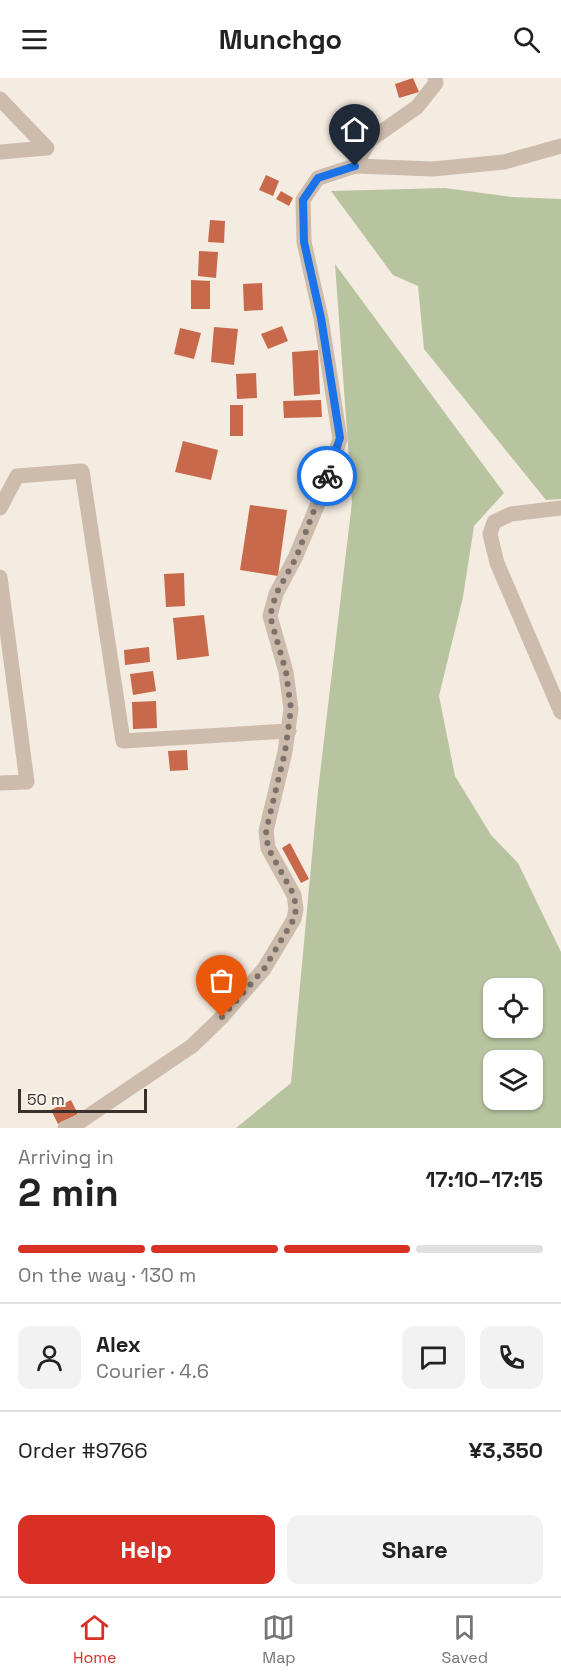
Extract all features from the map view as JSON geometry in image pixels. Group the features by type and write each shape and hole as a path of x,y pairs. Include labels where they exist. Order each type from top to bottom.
{"street":[{"path":"355,166 370,140 417,107 436,83 435,78"},
{"path":"0,99 47,148 0,152"},
{"path":"65,1128 78,1123 192,1046 222,1017 264,969 294,919 296,909 294,895 268,848 266,831 289,731 291,709 286,672 270,616 276,594 296,558 340,438 321,318 304,242 303,200 318,178 355,166 433,169 504,162 561,146"},
{"path":"0,508 17,476 82,471 123,741 289,731"},
{"path":"561,508 511,514 494,522 490,534 497,563 561,712"},
{"path":"0,577 27,782 0,783"}],"green space":[{"path":"445,188 512,197 561,199 561,499 546,500 424,349 418,286 393,275 331,191"},
{"path":"335,264 504,493 474,526 463,597 439,696 455,776 491,835 518,863 561,952 561,1128 236,1128 291,1083 318,791 352,502"}],"building":[{"path":"413,78 419,92 399,98 395,84"},
{"path":"266,175 279,181 273,196 259,190"},
{"path":"281,191 293,198 289,206 276,199"},
{"path":"210,220 225,221 224,243 208,242"},
{"path":"199,251 218,252 216,278 198,276"},
{"path":"191,280 210,281 210,309 191,309"},
{"path":"262,283 263,310 244,311 243,284"},
{"path":"282,326 288,341 268,349 261,334"},
{"path":"214,327 238,329 234,365 211,362"},
{"path":"180,328 201,333 194,359 174,354"},
{"path":"318,350 320,394 294,396 292,352"},
{"path":"256,373 257,398 237,399 236,374"},
{"path":"321,400 322,417 284,418 283,401"},
{"path":"230,405 243,405 243,436 230,436"},
{"path":"183,441 218,450 211,480 175,472"},
{"path":"250,505 287,510 278,576 240,570"},
{"path":"184,573 185,606 166,607 164,574"},
{"path":"204,615 209,656 177,660 173,618"},
{"path":"149,647 150,662 125,665 124,650"},
{"path":"153,671 156,691 133,695 130,674"},
{"path":"156,701 157,728 133,729 132,702"},
{"path":"187,750 188,770 170,771 168,751"},
{"path":"290,843 309,879 301,883 282,848"},
{"path":"71,1100 78,1114 58,1124 51,1110"}],"way so far":[{"path":"222,1017 264,969 294,919 296,909 294,895 268,848 266,831 285,752 291,709 286,672 270,616 276,594 296,558 327,476"}],"route":[{"path":"327,476 340,438 321,318 304,242 303,200 318,178 355,166"}]}
